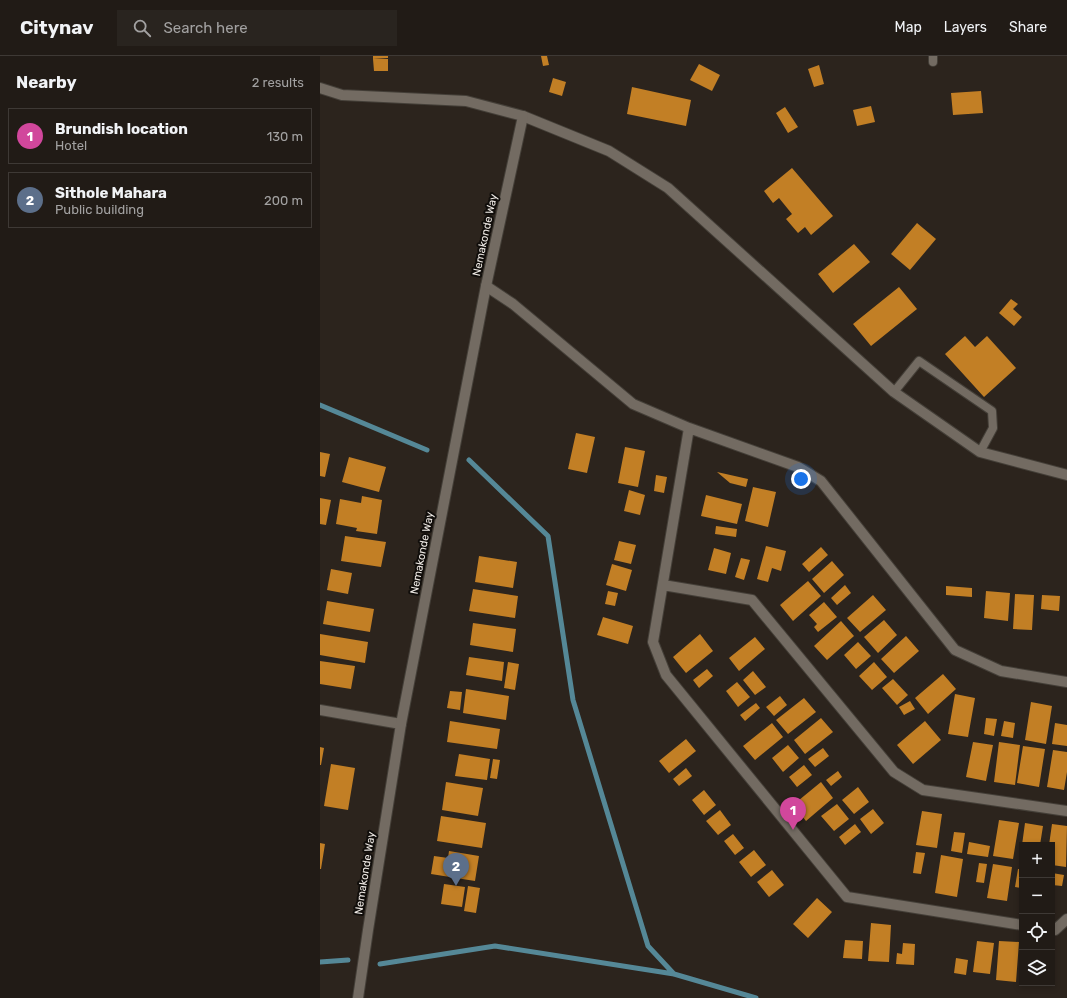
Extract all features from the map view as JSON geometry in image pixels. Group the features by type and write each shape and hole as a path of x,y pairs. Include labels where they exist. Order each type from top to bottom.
{"street":[{"path":"320,88 342,95 466,100 523,116 609,151 668,188 894,392 980,452 1067,475"},
{"name":"Nemakonde Way","path":"358,998 402,724 486,286 523,116"},
{"path":"486,286 513,304 632,404 689,428 798,467 821,481 955,650 1000,671 1067,682"},
{"path":"689,428 653,642 666,675 847,897 1019,925"},
{"path":"663,585 752,600 894,772 923,790 1067,811"},
{"path":"320,710 402,724"},
{"path":"1055,930 1067,919"}],"lane":[{"path":"894,392 919,360 992,411 993,428 980,452"}],"building":[{"path":"373,56 388,56 388,58 373,59"},
{"path":"541,56 547,56 549,65 543,66"},
{"path":"373,59 388,59 388,71 374,71"},
{"path":"699,64 720,75 712,91 690,80"},
{"path":"819,65 824,84 814,87 808,69"},
{"path":"553,78 566,82 562,96 549,92"},
{"path":"632,87 691,100 686,126 627,114"},
{"path":"981,91 983,113 953,115 951,93"},
{"path":"871,106 875,122 857,126 853,110"},
{"path":"785,107 798,127 788,133 776,113"},
{"path":"792,168 833,216 811,235 805,227 798,233 786,219 792,214 779,198 773,203 764,191"},
{"path":"917,223 936,239 910,270 891,254"},
{"path":"854,244 870,262 833,293 818,274"},
{"path":"899,287 917,309 871,346 853,324"},
{"path":"1011,299 1018,304 1013,309 1022,317 1014,326 999,313"},
{"path":"965,336 975,347 987,336 1016,368 984,397 945,354"},
{"path":"576,433 595,437 587,473 568,469"},
{"path":"625,447 645,451 638,487 618,483"},
{"path":"320,452 330,454 325,477 320,476"},
{"path":"349,457 386,467 379,492 342,482"},
{"path":"717,472 748,479 746,487 730,483"},
{"path":"656,475 667,477 664,493 654,491"},
{"path":"753,487 776,492 768,527 745,521"},
{"path":"629,490 645,495 640,515 624,511"},
{"path":"706,495 742,504 737,524 701,516"},
{"path":"362,496 382,500 377,534 356,531 357,528 336,524 340,499 361,503"},
{"path":"320,498 331,500 326,525 320,524"},
{"path":"716,526 737,529 736,537 715,534"},
{"path":"345,536 386,542 381,567 341,561"},
{"path":"619,541 636,545 631,564 614,560"},
{"path":"766,546 786,551 781,571 772,568 768,582 757,579"},
{"path":"821,547 828,555 809,572 802,564"},
{"path":"714,548 731,553 726,574 708,570"},
{"path":"479,556 517,562 513,588 475,582"},
{"path":"741,558 750,560 744,580 735,577"},
{"path":"832,561 844,575 824,593 812,579"},
{"path":"612,564 632,570 626,591 606,585"},
{"path":"331,569 352,573 348,594 327,590"},
{"path":"808,581 821,596 793,621 780,605"},
{"path":"845,585 851,593 837,605 831,598"},
{"path":"946,586 972,588 972,597 946,595"},
{"path":"473,589 518,596 515,618 469,611"},
{"path":"608,591 618,593 615,606 605,604"},
{"path":"986,591 1010,593 1008,621 984,618"},
{"path":"1015,594 1034,595 1032,630 1013,629"},
{"path":"873,595 886,610 860,632 847,618"},
{"path":"1042,595 1060,596 1059,611 1041,609"},
{"path":"327,601 374,609 370,632 323,624"},
{"path":"824,602 837,617 818,632 814,627 817,624 809,615"},
{"path":"603,617 633,626 628,644 597,635"},
{"path":"884,620 897,635 878,653 864,637"},
{"path":"841,621 854,636 827,660 814,646"},
{"path":"473,623 516,629 513,652 470,645"},
{"path":"320,634 368,642 365,663 320,655"},
{"path":"700,634 713,651 686,673 673,657"},
{"path":"906,636 919,651 894,673 881,659"},
{"path":"755,637 765,649 739,671 729,658"},
{"path":"858,642 871,656 856,669 844,655"},
{"path":"469,657 504,662 502,681 466,675"},
{"path":"320,661 355,666 351,689 320,684"},
{"path":"508,662 519,664 515,690 504,688"},
{"path":"874,662 887,677 872,690 859,676"},
{"path":"707,669 713,676 699,688 693,680"},
{"path":"753,671 766,687 755,695 743,680"},
{"path":"943,674 956,689 928,714 915,698"},
{"path":"893,679 908,695 897,705 882,688"},
{"path":"737,682 750,697 738,707 726,691"},
{"path":"466,689 509,696 506,720 463,713"},
{"path":"450,691 462,692 460,710 447,708"},
{"path":"955,694 975,698 968,737 948,734"},
{"path":"780,696 787,705 774,716 766,707"},
{"path":"804,698 816,712 788,734 776,720"},
{"path":"910,701 915,709 904,715 899,707"},
{"path":"1031,702 1052,706 1046,744 1025,740"},
{"path":"756,703 760,708 745,721 740,715"},
{"path":"821,718 833,732 805,754 794,740"},
{"path":"986,718 997,719 994,736 984,734"},
{"path":"450,721 500,729 497,749 447,742"},
{"path":"925,721 941,740 913,764 897,745"},
{"path":"1004,721 1015,723 1013,738 1001,736"},
{"path":"772,723 783,737 755,760 743,746"},
{"path":"1055,723 1067,725 1067,746 1052,744"},
{"path":"686,739 696,751 669,773 659,761"},
{"path":"973,742 993,745 986,781 966,777"},
{"path":"999,742 1020,745 1015,785 994,782"},
{"path":"788,745 799,758 783,772 772,758"},
{"path":"1023,746 1045,749 1039,787 1017,783"},
{"path":"320,747 324,748 321,765 320,765"},
{"path":"823,748 829,756 815,767 808,759"},
{"path":"1053,750 1067,752 1067,772 1064,790 1047,787"},
{"path":"459,754 490,759 487,780 455,776"},
{"path":"493,759 500,760 497,779 490,778"},
{"path":"331,764 355,768 348,810 324,806"},
{"path":"804,765 812,775 797,787 789,777"},
{"path":"686,768 692,776 679,786 673,779"},
{"path":"838,771 842,777 831,786 826,780"},
{"path":"446,782 483,788 478,816 442,810"},
{"path":"821,782 833,798 806,821 793,805"},
{"path":"858,787 869,802 854,814 842,800"},
{"path":"704,790 716,805 704,815 692,800"},
{"path":"837,804 849,819 834,831 821,816"},
{"path":"873,809 884,823 871,834 860,819"},
{"path":"720,810 731,825 718,835 706,821"},
{"path":"922,811 942,814 937,848 916,845"},
{"path":"441,816 486,823 482,848 437,841"},
{"path":"999,820 1019,823 1013,859 993,856"},
{"path":"1025,823 1043,826 1040,842 1022,842"},
{"path":"855,824 861,832 845,845 839,837"},
{"path":"1052,824 1067,826 1066,867 1055,865 1055,842 1049,842"},
{"path":"954,832 965,833 962,853 951,851"},
{"path":"733,834 744,848 735,855 724,841"},
{"path":"969,842 990,846 988,857 967,854"},
{"path":"320,843 325,844 321,869 320,869"},
{"path":"754,850 766,865 751,877 739,862"},
{"path":"449,851 479,856 475,881 431,874 434,856 448,858"},
{"path":"916,852 925,853 921,874 913,873"},
{"path":"941,855 963,859 957,897 935,893"},
{"path":"979,863 987,864 984,883 976,882"},
{"path":"993,864 1012,867 1007,901 987,898"},
{"path":"1018,869 1019,869 1019,888 1015,887"},
{"path":"772,870 784,885 769,897 757,882"},
{"path":"1055,874 1064,875 1062,886 1055,885"},
{"path":"444,884 465,887 462,907 441,904"},
{"path":"468,886 480,888 476,913 464,911"},
{"path":"817,898 832,912 808,938 793,924"},
{"path":"871,923 891,925 889,962 868,961"},
{"path":"845,940 863,941 862,959 843,958"},
{"path":"977,941 994,943 990,974 973,972"},
{"path":"999,941 1019,942 1016,982 996,980"},
{"path":"903,943 915,944 914,965 896,964 897,953 902,954"},
{"path":"956,958 968,960 966,975 954,973"}],"waterway":[{"path":"320,405 427,450"},
{"path":"469,460 548,536 573,700 648,946 674,974"},
{"path":"380,964 495,946 674,974 756,998"},
{"path":"320,962 348,960"}],"place":[{"name":"Brundish location","path":"793,830"},
{"name":"Sithole Mahara","path":"456,886"}]}
